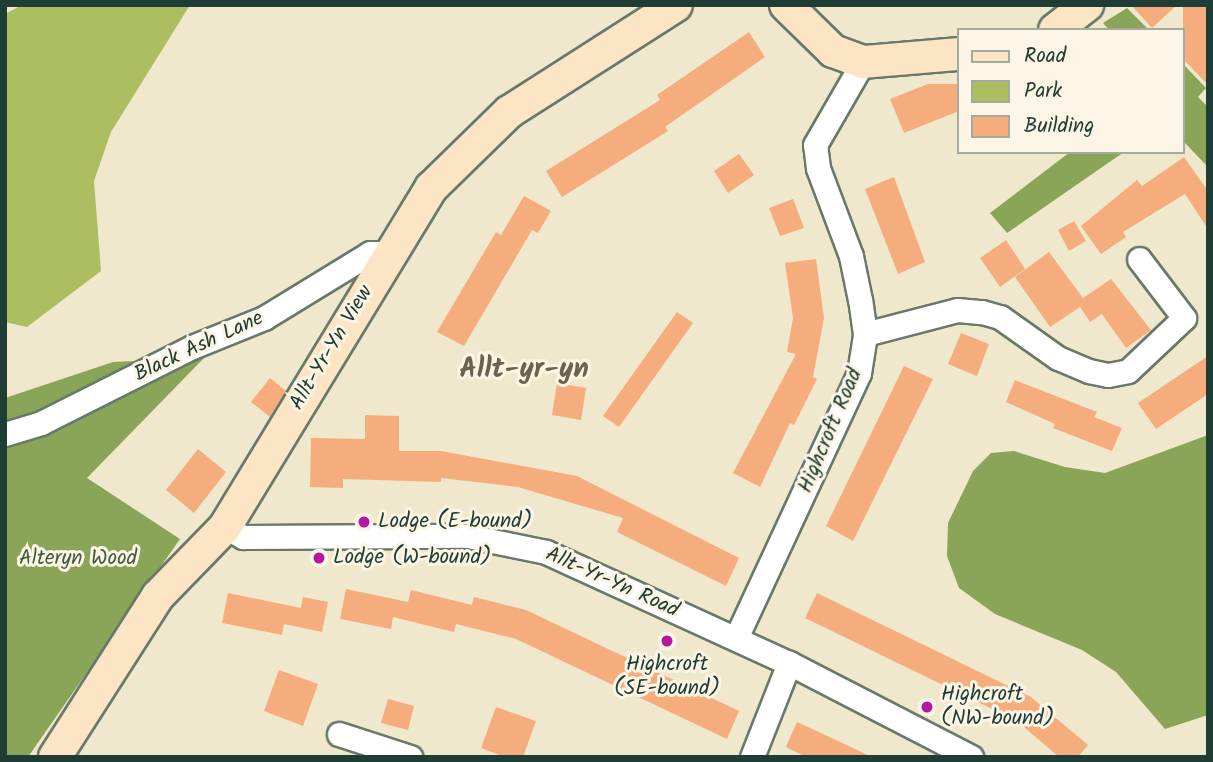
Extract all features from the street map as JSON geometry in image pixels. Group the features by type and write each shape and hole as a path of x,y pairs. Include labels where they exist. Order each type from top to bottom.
{"street":[{"name":"Allt-Yr-Yn View","path":"55,757 158,596 225,527 388,253 431,188 509,112 676,5"},
{"path":"786,5 833,51 863,62 958,54"},
{"path":"1058,28 1087,5"},
{"name":"Highcroft Road","path":"736,638 859,373 865,334 850,256 818,168 815,145 863,62"},
{"name":"Black Ash Lane","path":"5,434 41,424 192,347 264,318 370,253 388,253"},
{"path":"865,334 957,310 982,312 1000,317 1058,358 1089,371 1108,375 1128,371 1184,318 1139,259"},
{"name":"Allt-Yr-Yn Road","path":"225,527 243,537 468,536 546,552 789,663 971,757"},
{"path":"752,757 789,663"},
{"path":"340,734 410,757"}],"green space":[{"path":"22,5 190,5 111,132 94,181 101,271 27,327 5,322 5,14"},
{"path":"1127,8 1147,28 1107,28 1103,23"},
{"path":"1185,66 1206,88 1198,97 1208,107 1208,167 1185,143"},
{"path":"1067,154 1121,154 1007,233 990,213"},
{"name":"Alteryn Wood","path":"204,358 87,478 180,539 28,757 5,757 5,398 113,362"},
{"path":"1208,435 1208,715 1165,729 1116,672 1082,650 995,614 959,588 947,556 948,523 973,471 991,453 1014,451 1065,467 1105,473"}],"building":[{"path":"1131,5 1177,5 1152,28"},
{"path":"1183,5 1208,5 1208,85 1185,61"},
{"path":"749,32 765,57 665,127 668,131 562,197 546,171 660,100 657,95"},
{"path":"928,84 958,84 958,111 904,133 890,99"},
{"path":"739,154 754,175 728,193 714,171"},
{"path":"1184,157 1208,191 1208,229 1185,194 1123,232 1126,237 1101,254 1081,226 1137,180 1142,186"},
{"path":"894,177 925,262 898,274 865,189"},
{"path":"524,196 551,211 538,233 532,230 464,346 437,332 496,232 501,235"},
{"path":"793,199 804,228 780,236 769,208"},
{"path":"1074,221 1086,241 1069,251 1058,230"},
{"path":"1006,240 1025,269 1000,287 980,258"},
{"path":"1049,252 1083,298 1111,279 1151,330 1126,348 1102,314 1090,322 1080,307 1050,327 1015,277"},
{"path":"816,259 824,318 813,377 817,379 794,425 790,423 760,487 733,473 796,354 787,352 793,318 785,263"},
{"path":"677,312 693,323 619,427 603,416"},
{"path":"961,333 989,344 977,376 948,364"},
{"path":"1208,356 1208,394 1156,429 1138,403"},
{"path":"904,366 933,379 853,541 826,526"},
{"path":"270,378 286,391 270,417 251,402"},
{"path":"1015,380 1097,412 1094,417 1122,428 1112,451 1053,428 1055,424 1006,402"},
{"path":"557,383 586,388 581,420 552,415"},
{"path":"365,415 399,416 399,451 441,451 577,476 739,558 726,586 617,532 623,518 518,487 441,478 441,482 343,479 343,488 310,487 311,438 365,439"},
{"path":"198,449 226,472 194,513 166,490"},
{"path":"346,589 408,602 411,590 472,605 474,597 526,610 739,711 727,739 516,639 456,624 454,632 393,617 391,629 340,619"},
{"path":"228,593 301,608 303,597 328,602 322,632 284,624 282,635 222,623"},
{"path":"817,593 1031,697 1088,745 1078,757 1059,757 1017,721 805,618"},
{"path":"279,670 318,684 303,726 264,711"},
{"path":"388,699 414,706 408,730 381,723"},
{"path":"496,707 536,721 523,757 505,757 481,748"},
{"path":"797,722 872,757 806,757 786,747"}],"place":[{"name":"Lodge (E-bound)","path":"364,522"},
{"name":"Lodge (W-bound)","path":"319,558"},
{"name":"Highcroft (SE-bound)","path":"667,641"},
{"name":"Highcroft (NW-bound)","path":"927,707"}],"district":[{"name":"Allt-yr-yn","path":"524,370"}]}
